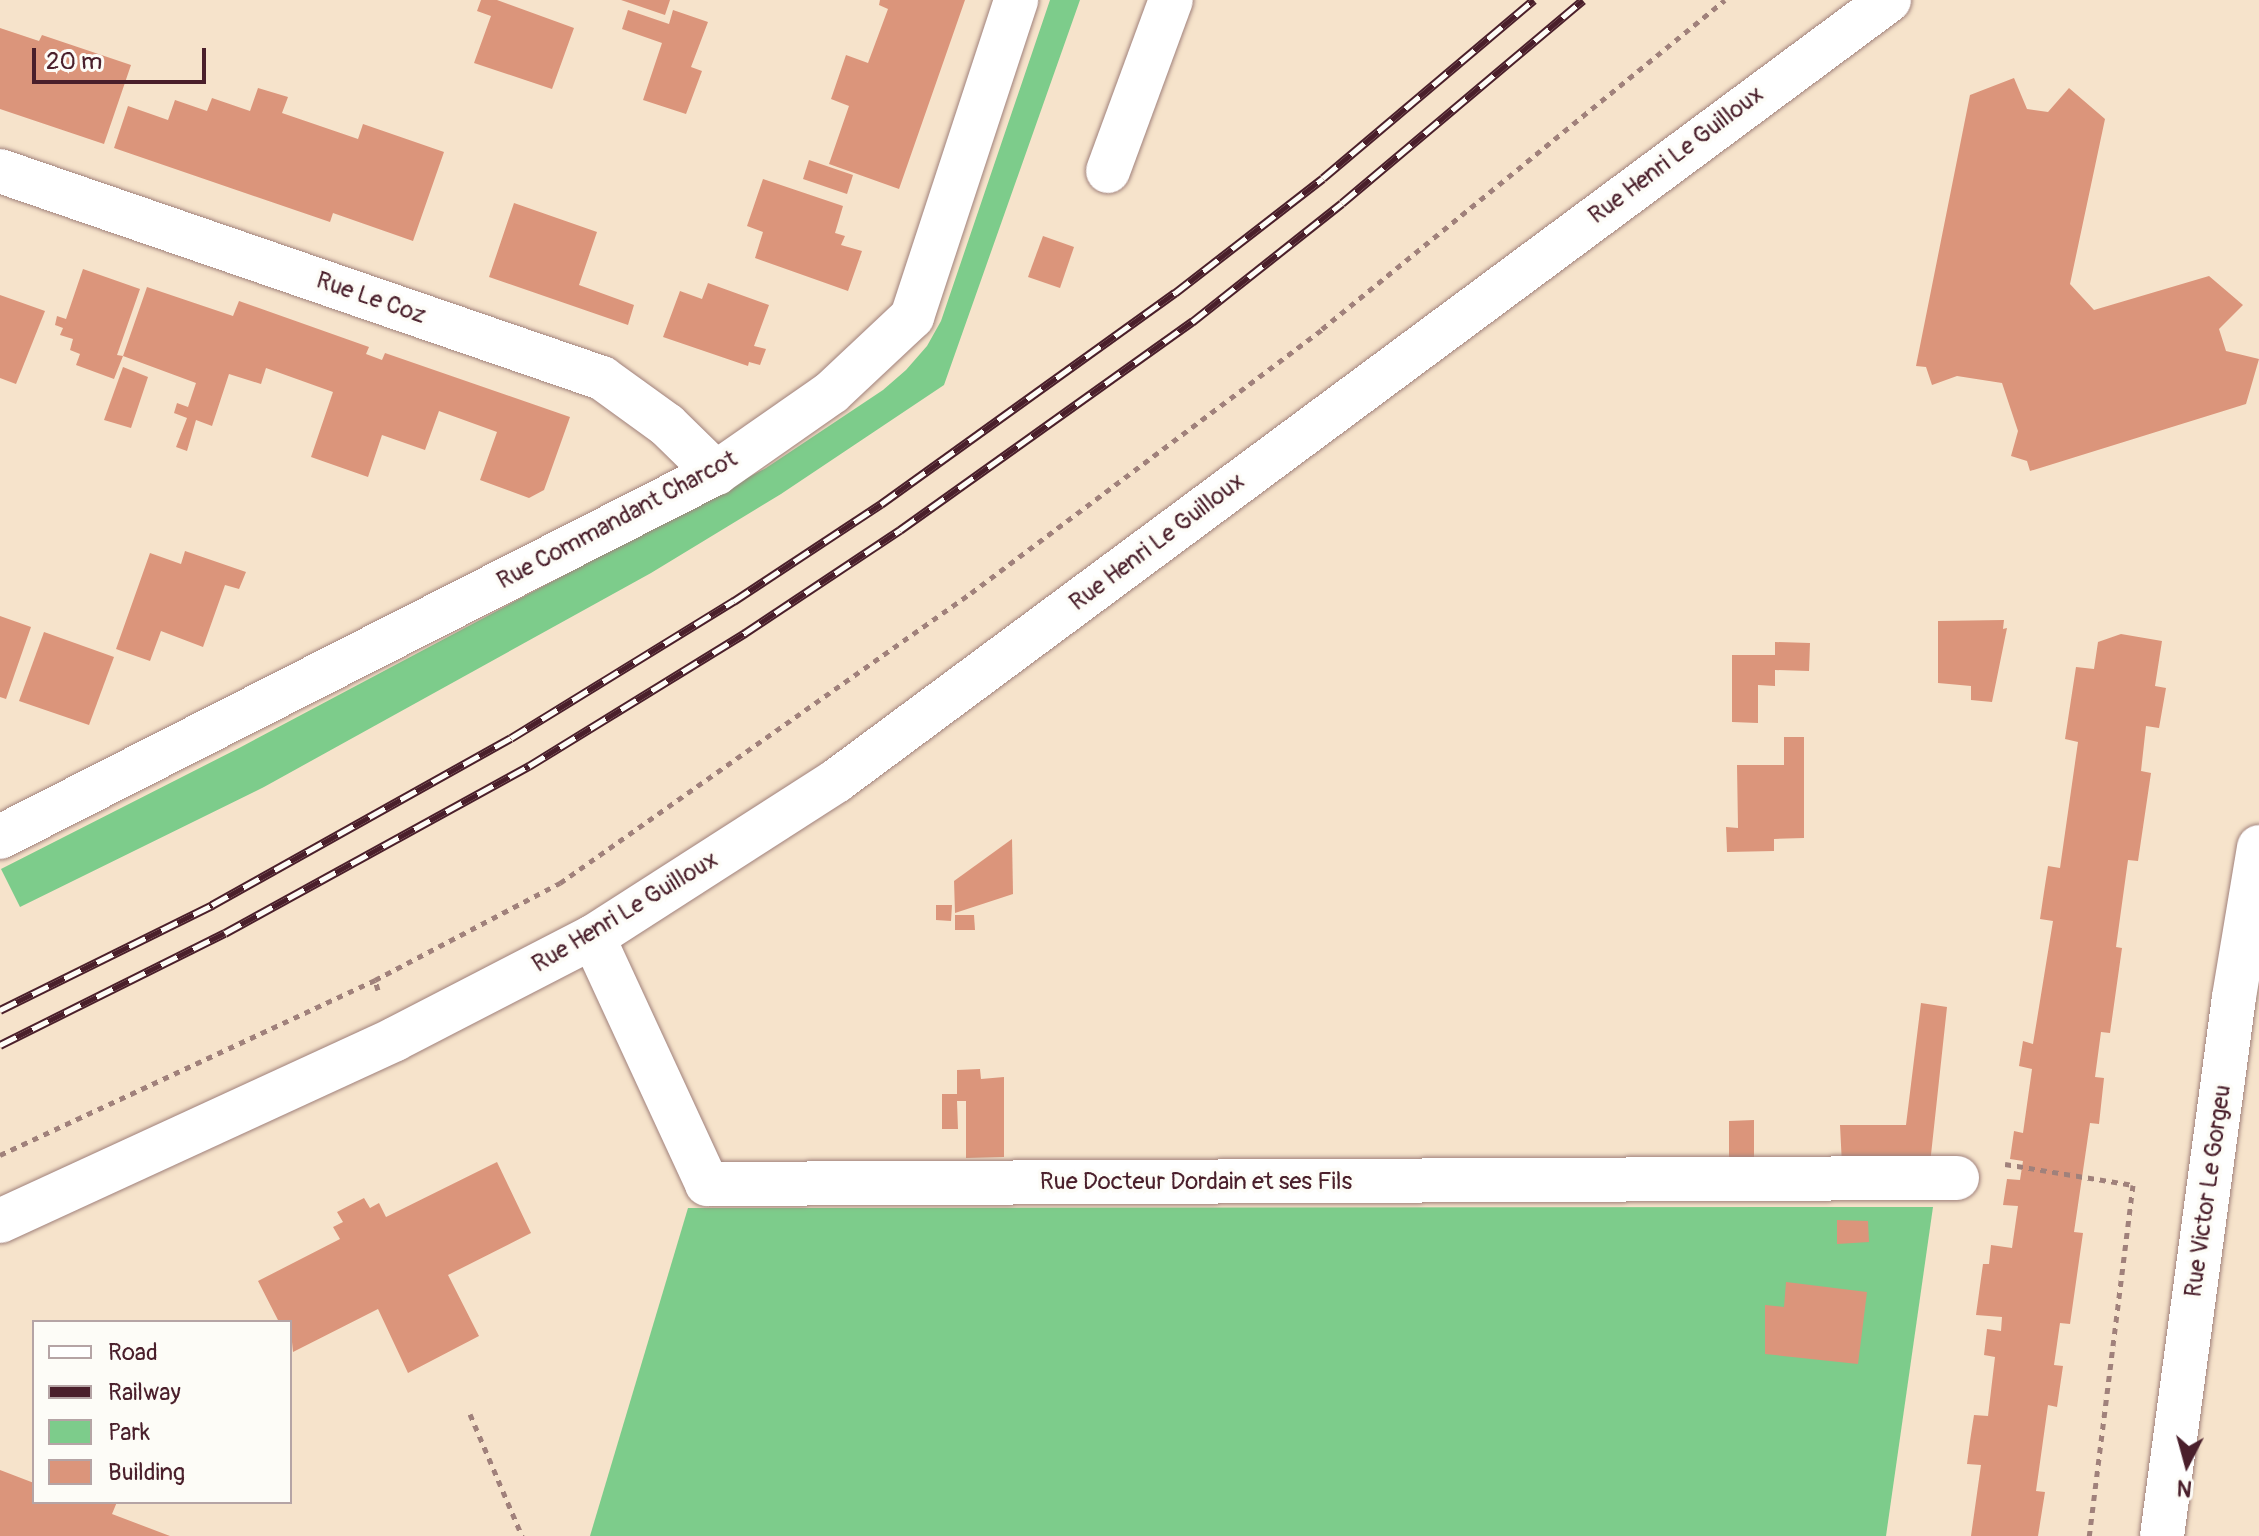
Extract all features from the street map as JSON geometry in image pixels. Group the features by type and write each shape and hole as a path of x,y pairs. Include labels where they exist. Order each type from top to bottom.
{"street":[{"name":"Rue Commandant Charcot","path":"0,837 716,473 832,392 912,317 1016,0"},
{"path":"1108,171 1171,0"},
{"name":"Rue Henri Le Guilloux","path":"0,1221 395,1039 593,937 836,781 1889,0"},
{"name":"Rue Le Coz","path":"0,171 602,378 667,425 716,473"},
{"name":"Rue Victor Le Gorgeu","path":"2162,1536 2232,1013 2259,847"},
{"name":"Rue Docteur Dordain et ses Fils","path":"593,937 707,1184 1975,1170"}],"path":[{"path":"0,1155 375,980 560,883 971,593 1322,329 1725,0"},
{"path":"375,980 395,1039"},
{"path":"1975,1170 2133,1185 2089,1536"},
{"path":"470,1414 522,1536"}],"green space":[{"path":"1050,0 1080,0 944,385 781,494 651,573 264,787 20,907 1,869 241,747 766,468 883,390 906,370 927,346 941,321"},
{"path":"1933,1207 1886,1536 590,1536 688,1208"}],"building":[{"path":"481,0 497,0 574,28 552,89 474,63 491,16 477,11"},
{"path":"621,0 670,0 665,15"},
{"path":"880,0 965,0 899,189 829,164 849,106 831,99 846,55 868,63 888,9 879,5"},
{"path":"628,10 669,24 673,10 708,22 691,67 702,71 686,114 643,100 662,43 622,29"},
{"path":"0,28 39,41 42,35 131,65 104,144 0,109"},
{"path":"2014,78 2027,109 2048,112 2069,88 2105,119 2070,284 2094,310 2209,276 2243,305 2219,329 2226,351 2259,359 2246,404 2030,471 2027,461 2011,456 2018,431 2002,383 1957,376 1932,385 1926,367 1916,366 1970,95"},
{"path":"258,88 288,97 282,113 358,139 363,124 444,152 413,241 333,213 330,222 114,148 128,106 168,120 175,100 207,111 212,98 250,111"},
{"path":"809,160 853,175 847,194 803,179"},
{"path":"763,179 843,206 835,233 845,236 841,245 862,251 848,291 755,258 763,232 747,226"},
{"path":"514,203 597,232 579,285 634,305 628,325 489,277"},
{"path":"1043,236 1074,247 1060,288 1028,277"},
{"path":"83,269 140,289 117,355 123,356 114,379 76,365 80,354 70,350 73,339 60,335 63,328 55,325 57,316 66,319"},
{"path":"708,283 769,305 754,346 766,349 760,365 749,362 748,366 663,337 680,291 702,299"},
{"path":"147,287 233,316 239,301 369,347 366,354 382,360 385,353 570,417 544,490 529,498 480,480 497,432 439,411 425,450 382,435 368,477 311,457 333,392 266,368 261,384 229,374 212,426 196,420 187,451 176,447 187,418 174,413 177,403 188,407 196,383 123,356"},
{"path":"0,295 45,311 16,384 0,378"},
{"path":"123,367 148,377 131,428 104,420"},
{"path":"185,551 246,572 239,589 225,585 203,647 161,631 150,661 116,649 150,553 181,564"},
{"path":"0,616 31,627 6,699 0,697"},
{"path":"2004,620 2003,629 2007,628 1992,702 1971,700 1971,686 1938,683 1938,621"},
{"path":"44,632 114,657 89,725 19,701"},
{"path":"2121,634 2162,641 2155,686 2166,688 2159,728 2146,726 2141,771 2151,773 2138,861 2128,860 2116,947 2122,948 2110,1033 2101,1032 2095,1077 2104,1078 2099,1124 2090,1123 2074,1232 2083,1233 2070,1324 2060,1323 2054,1365 2063,1366 2057,1407 2048,1405 2036,1491 2045,1492 2038,1536 1971,1536 1981,1465 1967,1464 1970,1441 1974,1415 1988,1416 1995,1357 1984,1355 1987,1329 2001,1331 2002,1317 1976,1315 1983,1264 1989,1264 1991,1245 2012,1248 2018,1206 2003,1205 2007,1179 2020,1180 2023,1161 2010,1159 2014,1131 2023,1133 2032,1069 2019,1066 2023,1041 2033,1044 2053,921 2040,919 2048,866 2060,868 2078,742 2065,739 2076,667 2094,669 2098,642"},
{"path":"1775,642 1810,643 1809,671 1775,670 1775,686 1758,685 1758,723 1732,722 1732,655 1775,655"},
{"path":"1784,737 1804,737 1804,838 1774,839 1774,851 1727,852 1726,827 1738,828 1737,765 1784,765"},
{"path":"1012,839 1013,894 955,913 954,881"},
{"path":"936,905 952,905 951,921 936,920"},
{"path":"955,915 974,915 975,930 955,930"},
{"path":"1921,1003 1947,1007 1930,1164 1842,1165 1840,1125 1906,1125"},
{"path":"980,1069 981,1079 1004,1077 1004,1157 966,1158 966,1101 957,1101 958,1129 942,1129 942,1094 957,1094 957,1070"},
{"path":"1754,1120 1754,1165 1729,1165 1729,1121"},
{"path":"497,1162 531,1233 448,1275 479,1336 408,1373 378,1309 293,1352 292,1320 278,1320 258,1281 340,1239 333,1227 343,1222 337,1212 364,1198 370,1208 379,1203 386,1217"},
{"path":"1837,1220 1868,1221 1869,1242 1837,1244"},
{"path":"1786,1282 1867,1292 1858,1364 1765,1354 1765,1305 1784,1307"},
{"path":"0,1470 32,1482 32,1504 116,1504 112,1514 170,1536 0,1536"}],"railway":[{"path":"0,1010 212,905 511,738 734,601 881,504 1175,293 1323,178 1534,0"},
{"path":"0,1045 225,933 529,766 745,633 900,530 1192,322 1342,203 1583,0"}]}
